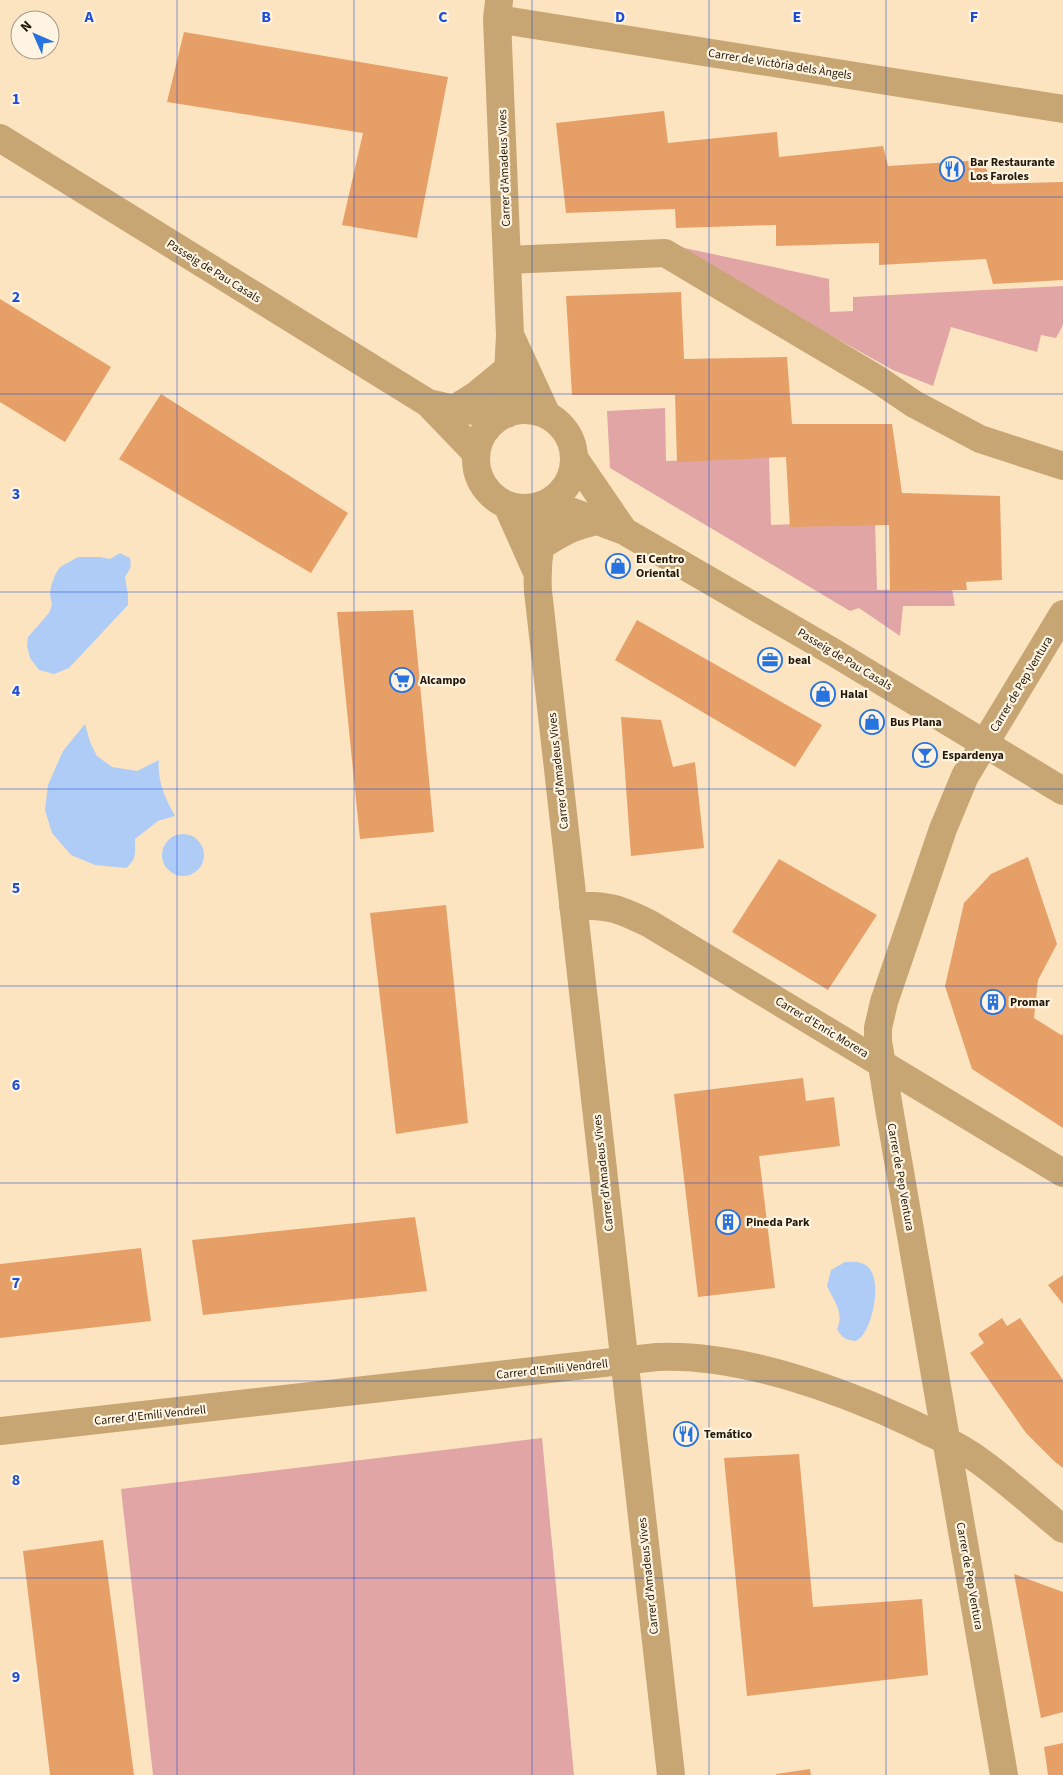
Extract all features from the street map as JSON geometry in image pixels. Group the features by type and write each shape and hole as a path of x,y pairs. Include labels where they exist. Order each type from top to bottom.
{"street":[{"name":"Carrer de Victòria dels Àngels","path":"498,9 1063,109"},
{"name":"Carrer d'Amadeus Vives","path":"498,9 510,335 507,392 512,412"},
{"name":"Passeig de Pau Casals","path":"0,138 441,406 476,453"},
{"path":"507,260 665,253 877,379 914,404 980,439 1063,466"},
{"name":"Carrer d'Amadeus Vives","path":"510,335 546,415"},
{"path":"441,406 475,396 509,368"},
{"name":"Passeig de Pau Casals","path":"441,406 512,412"},
{"path":"531,411 546,415 558,423 572,445 574,458 571,474 564,488 551,500 535,507 521,508 507,505 493,497 483,484 477,469 476,453 480,440 486,429 496,420 512,412 531,411"},
{"name":"Passeig de Pau Casals","path":"574,458 624,531"},
{"name":"Carrer d'Amadeus Vives","path":"551,500 538,560 573,906 671,1775"},
{"name":"Passeig de Pau Casals","path":"551,500 565,509 624,531 833,652 1063,791"},
{"name":"Carrer d'Amadeus Vives","path":"507,505 538,560"},
{"path":"538,560 566,530 578,525 598,521"},
{"name":"Carrer de Pep Ventura","path":"1004,1775 881,1063 878,1028 884,1002 949,813 965,776 1063,614"},
{"name":"Carrer d'Enric Morera","path":"573,906 607,906 631,914 650,924 1063,1173"},
{"name":"Carrer d'Emili Vendrell","path":"0,1432 657,1357 688,1358 745,1366 780,1374 852,1398 895,1416 946,1441 993,1470 1063,1529"}],"shaded area":[{"path":"666,244 829,279 830,312 853,311 853,297 1063,286 1063,325 1056,338 1041,335 1037,352 951,327 933,386 893,370"},
{"path":"665,408 666,461 769,457 771,525 875,521 877,590 952,589 955,606 903,606 900,636 859,608 850,611 610,468 607,411"},
{"path":"542,1438 574,1775 153,1775 121,1489"}],"water":[{"path":"120,553 130,558 131,561 130,568 125,577 128,605 69,668 54,674 39,670 30,658 27,646 28,637 49,613 52,605 51,586 60,567 78,557 110,559"},
{"path":"85,724 90,742 97,756 112,767 137,771 159,760 159,775 162,789 175,816 158,821 135,839 134,859 126,868 95,865 71,855 52,833 45,810 48,785 63,751"},
{"path":"179,834 187,834 198,840 204,855 198,870 187,876 179,876 168,870 162,859 162,851 168,840"},
{"path":"845,1262 859,1262 868,1267 873,1275 875,1285 875,1296 870,1320 862,1337 856,1341 845,1338 837,1329 840,1318 839,1312 827,1286 831,1270"}],"building":[{"path":"184,32 448,77 417,238 342,225 363,133 167,102"},
{"path":"664,111 668,143 777,132 779,157 883,146 888,166 983,160 992,184 1063,182 1063,280 993,284 986,259 879,265 879,243 776,246 776,225 676,228 675,209 566,213 556,123"},
{"path":"681,292 684,359 787,357 792,424 892,424 902,493 1000,496 1002,580 966,582 967,590 890,591 889,525 790,527 786,457 677,462 675,395 572,395 566,296"},
{"path":"0,299 111,367 65,442 0,402"},
{"path":"161,394 348,513 311,573 119,459"},
{"path":"413,610 434,832 360,839 337,612"},
{"path":"637,620 822,725 795,767 615,660"},
{"path":"621,717 661,720 673,767 695,762 704,848 631,856"},
{"name":"Promar","path":"1028,857 1057,944 1038,980 1034,1018 1061,1035 1063,1034 1063,1128 972,1069 945,986 964,903 991,874"},
{"path":"779,859 877,915 828,990 732,932"},
{"path":"446,905 468,1123 396,1134 370,913"},
{"name":"Pineda Park","path":"803,1078 806,1101 834,1097 840,1146 759,1156 775,1288 698,1297 674,1094"},
{"path":"415,1217 427,1291 203,1315 192,1240"},
{"path":"141,1248 151,1321 0,1338 0,1264"},
{"path":"1063,1275 1063,1304 1048,1285"},
{"path":"1002,1318 1007,1326 1020,1318 1063,1380 1063,1468 1026,1433 970,1353 984,1343 978,1334"},
{"path":"799,1454 813,1607 922,1599 928,1675 747,1696 724,1458"},
{"path":"103,1540 134,1775 50,1775 23,1551"},
{"path":"1014,1574 1063,1592 1063,1712 1041,1718"},
{"path":"1063,1743 1063,1775 1048,1775 1044,1747"},
{"path":"810,1769 811,1775 776,1775 776,1774"}],"place":[{"name":"Bar Restaurante Los Faroles","path":"952,169"},
{"name":"El Centro Oriental","path":"618,566"},
{"name":"beal","path":"770,660"},
{"name":"Alcampo","path":"402,680"},
{"name":"Halal","path":"823,694"},
{"name":"Bus Plana","path":"872,722"},
{"name":"Espardenya","path":"925,755"},
{"name":"Promar","path":"993,1002"},
{"name":"Pineda Park","path":"728,1222"},
{"name":"Temático","path":"686,1434"}]}
